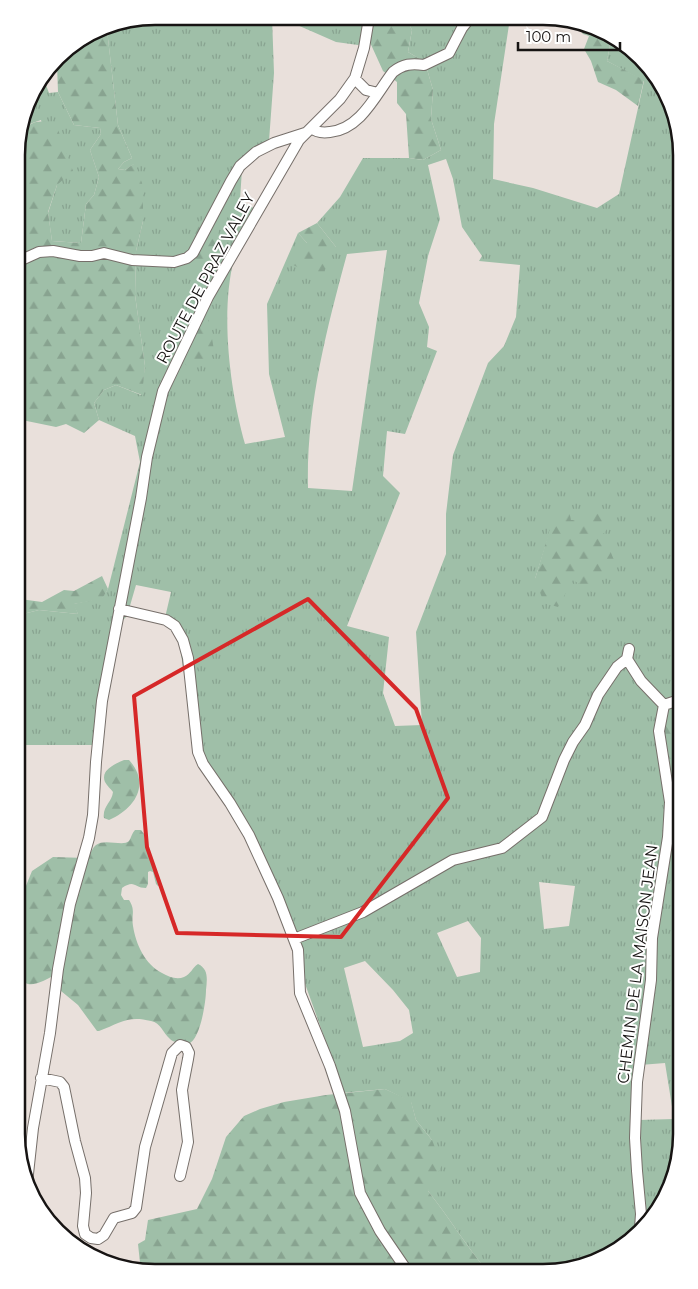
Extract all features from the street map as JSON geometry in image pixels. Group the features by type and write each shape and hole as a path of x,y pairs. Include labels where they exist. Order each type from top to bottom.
{"street":[{"name":"ROUTE DE PRAZ VALEY","path":"29,1167 58,969 70,904 92,823 102,701 141,498 147,457 163,391 212,288 299,140 340,99 355,80 368,25"},
{"path":"25,259 40,252 80,256 104,254 132,260 174,262 187,258 193,253 240,166 256,152 274,143 310,130 321,133 343,129 361,116 393,72 400,66 416,64 424,66 449,52 464,25"},
{"path":"355,80 366,90 378,93"},
{"path":"119,609 166,620 175,626 183,640 188,658 198,752 203,764 249,835 278,898 298,950 300,993 330,1066 345,1111 360,1193 380,1231 403,1264"},
{"path":"294,939 363,912 453,860 502,848 542,817 573,742 585,725 598,695 628,654 641,681 664,705 673,702"},
{"name":"CHEMIN DE LA MAISON JEAN","path":"641,1219 636,1138 637,1082 651,980 652,938 668,838 670,802 659,731 664,705"},
{"path":"41,1078 54,1079 64,1087 85,1178 86,1193 83,1226 85,1234 91,1238 98,1239 104,1235 114,1218 132,1213 136,1208 146,1147 172,1053 180,1046 186,1047 189,1053 182,1090 188,1142 180,1176"}],"highlighted area":[{"path":"308,599 416,709 448,798 341,937 177,933 147,847 134,696"}],"green space":[{"path":"155,25 272,25 274,73 269,141 242,169 240,200 260,212 234,259 228,303 227,327 231,376 245,444 285,437 269,374 267,304 298,233 307,243 336,247 317,223 340,197 363,158 409,158 423,160 441,150 431,119 433,90 425,62 408,52 412,30 410,25 509,25 494,124 493,179 533,188 597,208 619,194 644,81 607,61 610,44 629,57 641,69 660,97 671,129 673,146 673,743 666,778 673,779 673,1113 665,1063 640,1065 639,1120 673,1119 673,1143 671,1160 656,1199 635,1226 601,1251 577,1260 560,1263 482,1264 428,1191 432,1140 416,1120 411,1102 385,1089 342,1093 336,1070 276,903 249,843 227,805 209,780 189,704 179,642 176,633 164,622 171,592 136,585 127,616 122,621 93,745 25,745 25,614 39,610 78,614 73,604 102,598 108,589 140,462 135,436 99,420 94,403 104,390 116,385 141,395 145,366 135,295 136,251 143,221 134,164 125,170 118,169 124,162 132,158 118,125 107,34 121,29","holes":["446,159 453,179 462,227 482,256 479,261 520,265 516,317 504,346 488,363 453,455 446,514 446,554 416,632 422,725 395,726 383,693 389,637 347,626 400,493 383,476 387,431 405,434 437,351 427,347 429,327 419,303 428,256 440,219 428,165","387,250 352,491 308,488 308,458 314,400 325,341 347,254","556,512 571,520 575,520 535,579","539,882 575,886 569,926 544,929","468,921 481,938 480,972 457,977 437,933","365,961 409,1010 413,1033 400,1041 363,1047 344,968"]},
{"path":"297,25 370,25 368,38 358,45 336,42"},
{"path":"370,25 410,25 412,30 408,52 425,62 433,90 431,119 441,150 423,160 409,158 406,114 397,103 397,82 383,71 368,38"},
{"path":"580,31 601,38 610,44 607,61 644,80 638,106 616,90 598,82 591,61 584,49 589,36"},
{"path":"107,34 118,125 132,158 124,162 118,169 125,170 135,163 143,186 143,221 136,251 135,295 145,366 142,395 116,385 104,390 94,403 99,420 84,433 66,424 56,427 25,421 25,155 28,126 39,122 56,124 73,171 57,185 48,212 52,241 81,243 86,204 94,195 99,177 90,150 101,134 100,128 74,125 58,92 57,69 69,57 90,42"},
{"path":"46,85 49,93 58,92 74,125 100,128 101,134 90,150 99,177 94,195 86,204 81,243 52,241 48,213 57,185 41,120 28,125 35,105"},
{"path":"215,206 221,213 213,278 192,273 198,251 194,236 202,219"},
{"path":"317,223 336,247 321,278 293,265 307,243 298,233"},
{"path":"202,315 208,315 214,350 191,369 180,360"},
{"path":"589,509 615,520 603,534 614,560 592,592 573,580 558,607 544,603 535,579 555,512 569,511 571,520 575,520"},
{"path":"102,576 108,589 102,599 74,604 78,614 39,610 25,614 25,600 42,602 64,590 74,591"},
{"path":"673,702 673,779 666,778 659,731 664,705"},
{"path":"124,760 129,760 136,769 139,778 137,795 133,803 109,820 104,818 104,814 113,792 105,782 105,774 109,768"},
{"path":"135,830 141,830 144,834 145,842 160,880 160,885 158,886 153,872 150,871 148,872 146,888 130,884 122,888 121,895 124,900 129,900 133,910 133,926 136,940 142,953 151,965 167,976 184,977 198,964 206,972 206,996 202,1020 196,1036 188,1044 172,1041 157,1024 143,1019 130,1019 97,1031 78,1005 61,991 53,977 35,984 25,983 25,888 32,871 53,857 86,858 95,846 100,843 126,843"},
{"path":"385,1089 411,1101 416,1120 432,1140 442,1165 428,1191 482,1264 140,1263 138,1244 145,1240 148,1220 197,1209 212,1179 226,1137 244,1116 284,1102 326,1095"}]}
